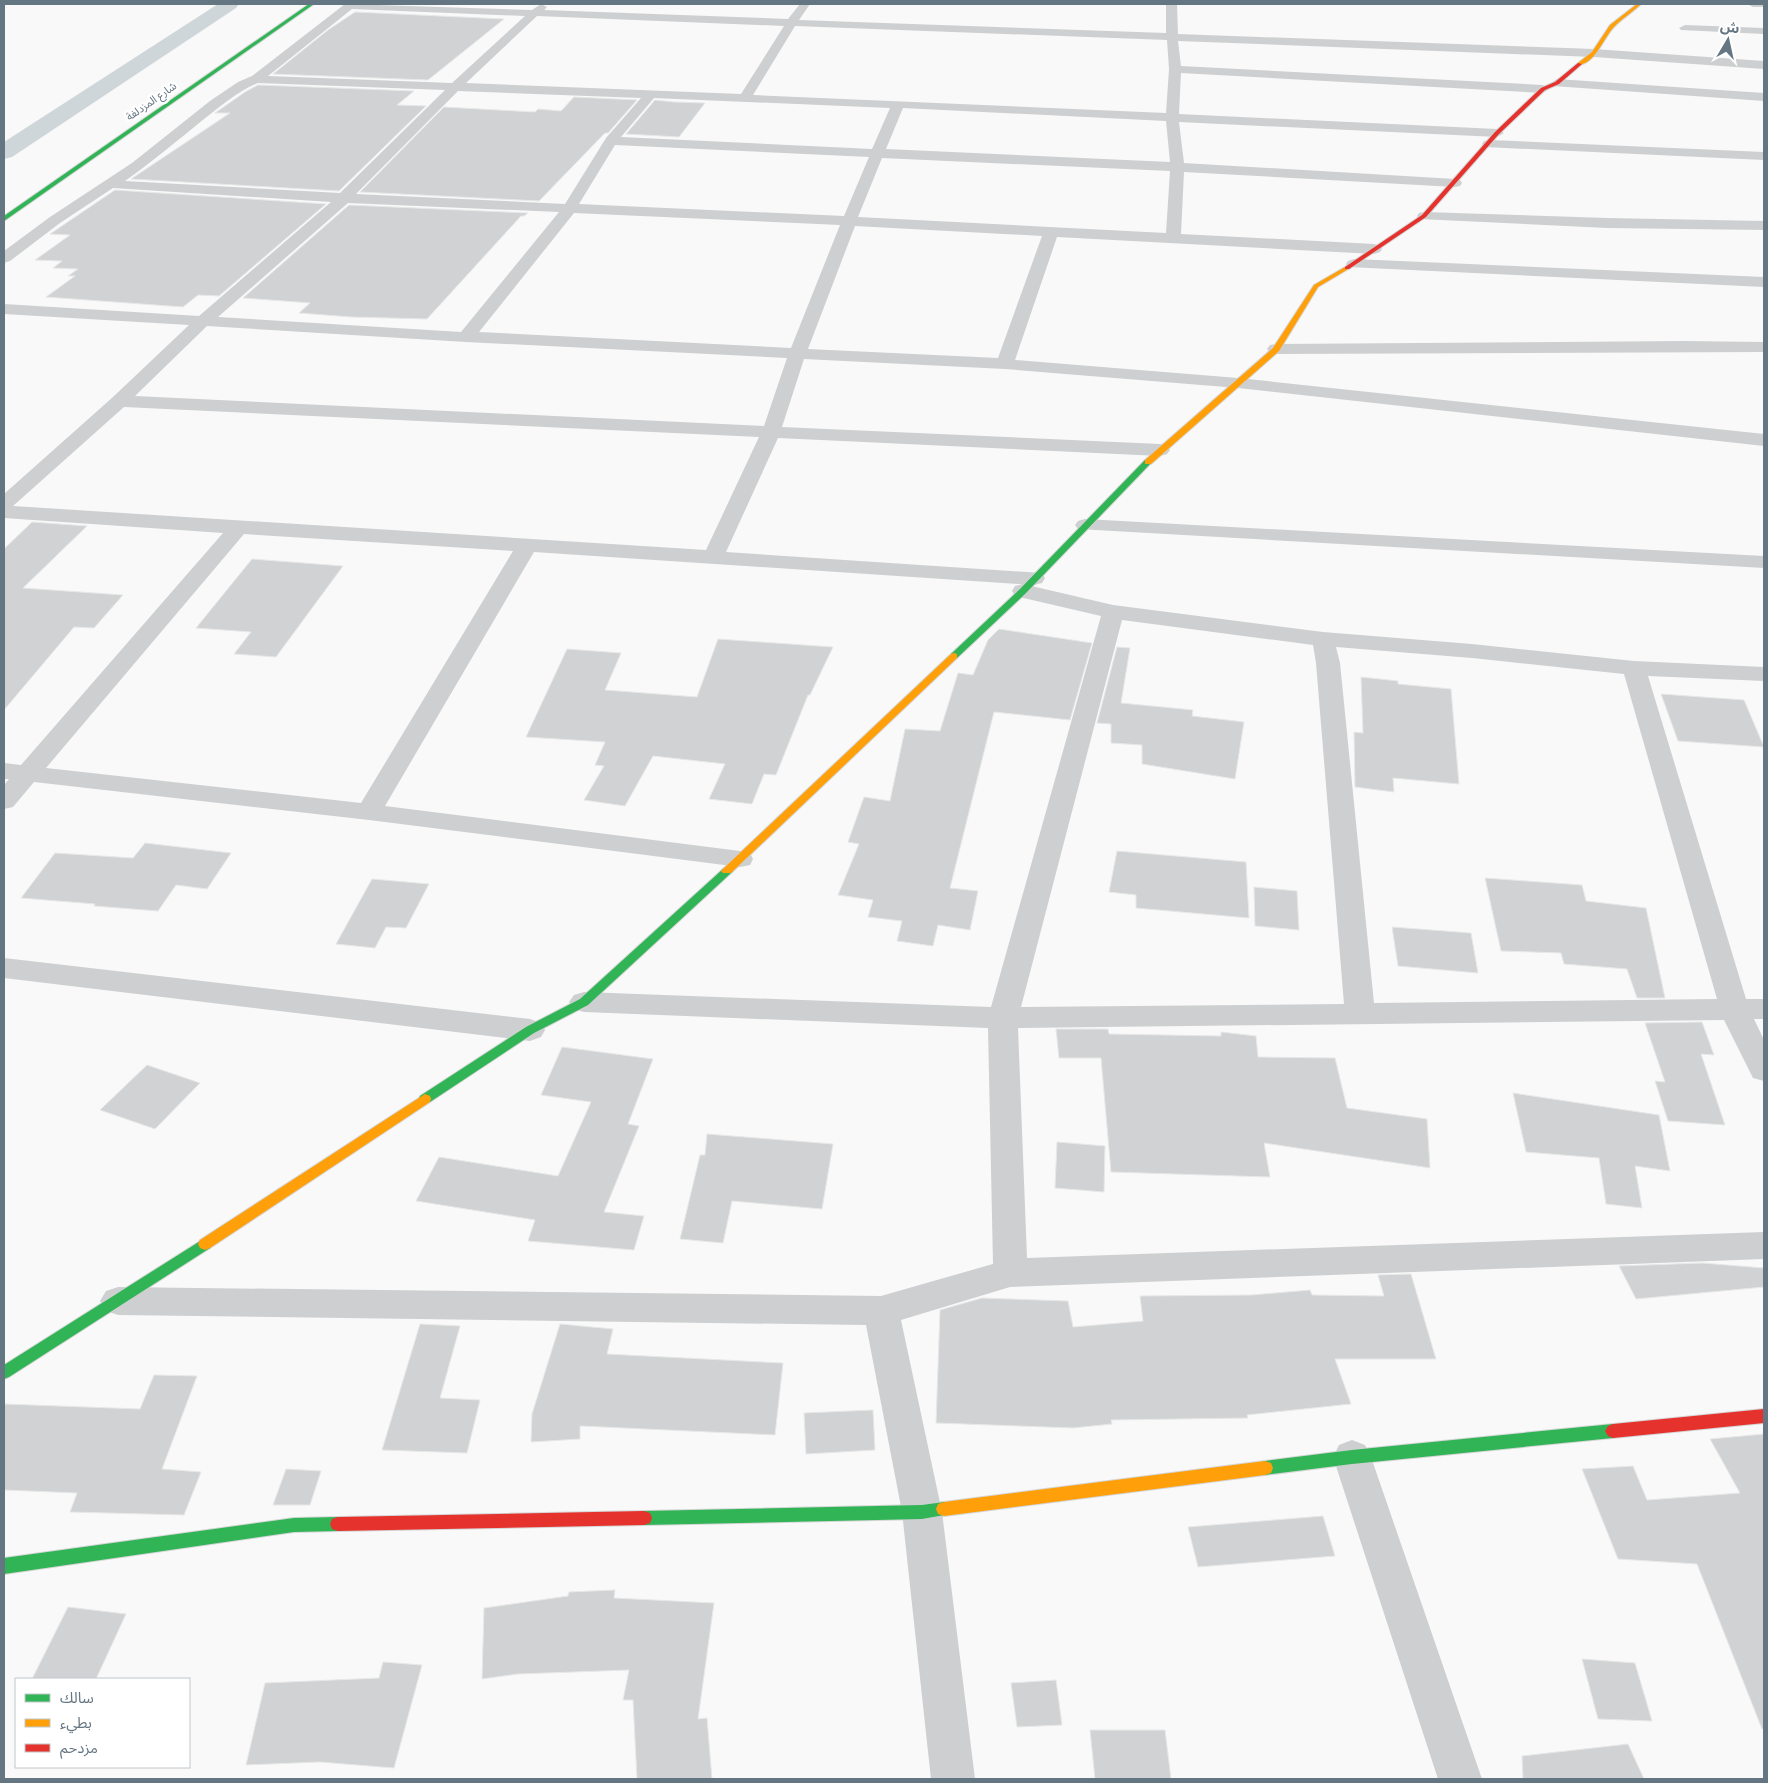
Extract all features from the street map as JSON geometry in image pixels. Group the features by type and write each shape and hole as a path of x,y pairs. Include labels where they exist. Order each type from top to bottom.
{"street":[{"name":"شارع المزدلفة","path":"4,219 312,4"},
{"path":"744,99 791,23 806,4"},
{"path":"1172,4 1174,69 1172,118 1178,167 1173,238"},
{"path":"4,1373 118,1301 530,1030 584,1002 740,859 1029,584 1160,450 1276,349 1316,286 1354,264 1424,216 1493,138 1543,89 1557,83 1594,53 1612,26 1639,4"},
{"path":"1753,4 1764,4"},
{"path":"4,258 55,220 138,166 215,104 242,85 256,79 351,5 538,9 791,23 1594,53 1764,65"},
{"path":"4,504 120,400 203,321 344,198 454,88 538,9"},
{"path":"1685,28 1764,31"},
{"path":"1174,69 1543,89"},
{"path":"256,79 649,96 898,104 1172,118 1764,156"},
{"path":"1557,83 1764,97"},
{"path":"466,337 569,209 611,141 649,96"},
{"path":"713,557 771,432 797,355 849,220 898,104"},
{"path":"611,141 1178,167 1455,182"},
{"path":"111,184 344,198 849,220 1374,249"},
{"path":"1424,216 1606,223 1764,226"},
{"path":"1004,364 1051,231"},
{"path":"1354,264 1764,282"},
{"path":"4,309 466,337 1004,364 1238,382 1764,440"},
{"path":"1276,349 1764,347"},
{"path":"120,400 1160,450"},
{"path":"4,512 526,547 713,557 1029,584 1113,612 1323,638 1634,668 1764,674"},
{"path":"1086,525 1764,562"},
{"path":"4,801 15,772 238,528"},
{"path":"369,812 526,547"},
{"path":"1010,1273 1003,1018 1113,612"},
{"path":"1323,638 1328,663 1360,1013"},
{"path":"1634,668 1735,1011 1764,1070"},
{"path":"15,772 369,812 740,859"},
{"path":"4,968 530,1030"},
{"path":"584,1002 1003,1018 1764,1010"},
{"path":"118,1301 881,1311 1010,1273 1764,1246"},
{"path":"881,1311 922,1512 953,1779"},
{"path":"4,1566 294,1525 922,1512 1352,1457 1764,1416"},
{"path":"1352,1457 1460,1779"}],"building":[{"path":"355,12 504,19 428,80 273,74 328,30"},
{"path":"258,85 414,91 397,105 426,106 339,191 131,179 230,113 215,113"},
{"path":"574,97 637,100 608,133 605,133 539,201 360,192 444,107 535,112 538,109 561,111"},
{"path":"655,100 705,103 679,137 626,134"},
{"path":"115,190 326,204 219,296 198,295 183,307 46,297 75,276 68,276 78,269 53,268 62,261 35,260 70,235 50,234"},
{"path":"349,205 528,213 521,216 427,319 351,317 299,313 310,303 243,298"},
{"path":"32,522 87,526 23,588 123,595 94,628 74,627 4,710 4,549"},
{"path":"252,559 343,566 276,657 234,654 251,632 196,628"},
{"path":"999,629 1092,643 1070,720 994,712 950,888 978,891 970,930 938,925 933,946 897,941 902,921 868,917 873,900 838,895 859,844 848,842 864,797 890,801 905,729 940,731 958,673 973,675 988,640"},
{"path":"718,639 833,647 810,695 808,695 776,775 764,774 752,804 709,799 725,764 653,756 625,806 584,800 604,766 595,765 605,742 526,737 567,649 621,653 605,690 697,697"},
{"path":"1117,647 1130,648 1121,703 1193,710 1192,716 1244,722 1235,779 1142,764 1142,745 1111,743 1111,724 1097,723"},
{"path":"1361,677 1398,681 1398,684 1451,689 1459,784 1393,778 1394,792 1355,787 1354,732 1363,733"},
{"path":"1661,694 1744,700 1764,747 1678,741"},
{"path":"145,843 231,853 207,889 176,885 158,911 21,898 55,853 133,858"},
{"path":"1117,851 1246,862 1249,918 1136,908 1136,895 1109,892"},
{"path":"1485,878 1582,885 1586,901 1646,908 1665,998 1637,998 1627,969 1564,964 1561,953 1501,951"},
{"path":"372,879 429,884 406,928 386,927 375,948 336,944"},
{"path":"1254,887 1297,891 1299,930 1255,926"},
{"path":"1392,927 1471,933 1478,973 1398,966"},
{"path":"1702,1022 1714,1055 1701,1054 1725,1125 1668,1121 1655,1081 1665,1082 1645,1023"},
{"path":"1056,1029 1108,1029 1109,1034 1221,1036 1221,1032 1256,1036 1258,1057 1335,1058 1347,1108 1427,1119 1430,1168 1264,1143 1270,1177 1111,1172 1101,1058 1059,1058"},
{"path":"562,1047 653,1059 628,1124 639,1126 604,1212 644,1216 634,1250 528,1241 535,1220 416,1201 439,1157 558,1176 591,1102 541,1095"},
{"path":"147,1065 200,1083 155,1129 100,1110"},
{"path":"1513,1093 1659,1115 1670,1171 1635,1166 1642,1208 1606,1204 1599,1158 1526,1152"},
{"path":"707,1134 833,1144 822,1209 732,1201 723,1243 680,1239 700,1155 705,1155"},
{"path":"1057,1142 1105,1146 1104,1192 1055,1188"},
{"path":"1702,1263 1764,1268 1764,1287 1636,1299 1619,1266"},
{"path":"1411,1274 1436,1359 1335,1359 1351,1404 1247,1415 1248,1418 1111,1420 1112,1424 1073,1428 936,1423 940,1310 982,1298 1068,1301 1073,1327 1143,1321 1140,1296 1251,1295 1310,1290 1312,1295 1384,1296 1378,1275"},
{"path":"420,1324 460,1326 440,1398 480,1400 467,1453 382,1450"},
{"path":"560,1324 613,1329 607,1354 783,1363 775,1435 580,1426 580,1439 531,1442 532,1414"},
{"path":"154,1375 197,1376 162,1469 201,1472 184,1515 70,1512 77,1493 4,1490 4,1404 140,1409"},
{"path":"873,1410 875,1450 806,1454 804,1413"},
{"path":"1764,1434 1764,1729 1762,1729 1697,1564 1618,1559 1582,1469 1633,1466 1647,1500 1740,1493 1710,1439"},
{"path":"286,1469 321,1471 310,1505 273,1505"},
{"path":"1323,1516 1335,1556 1198,1567 1188,1527"},
{"path":"615,1590 614,1598 714,1603 698,1719 707,1718 712,1779 637,1779 633,1700 623,1700 629,1670 518,1674 482,1679 484,1608 568,1596 569,1592"},
{"path":"68,1607 126,1614 96,1678 32,1678"},
{"path":"1582,1659 1635,1663 1652,1721 1598,1719"},
{"path":"383,1662 422,1665 394,1768 320,1762 246,1765 265,1683 379,1678"},
{"path":"1056,1680 1062,1725 1017,1727 1011,1683"},
{"path":"1090,1730 1165,1730 1171,1779 1095,1779"},
{"path":"1628,1744 1644,1779 1523,1779 1522,1756"}],"waterway":[{"path":"4,152 230,4"}],"traffic: fast":[{"path":"4,219 312,4"},
{"path":"954,656 1023,591 1148,462"},
{"path":"425,1099 530,1030 584,1002 727,871"},
{"path":"4,1373 205,1244"},
{"path":"1265,1468 1352,1457 1613,1431"},
{"path":"644,1518 922,1512 944,1509"},
{"path":"4,1566 294,1525 338,1524"}],"traffic: slow":[{"path":"1580,64 1594,53 1612,26 1639,4"},
{"path":"1148,462 1276,349 1316,286 1347,268"},
{"path":"727,871 954,656"},
{"path":"205,1244 425,1099"},
{"path":"944,1509 1265,1468"}],"traffic: jam":[{"path":"1347,268 1424,216 1497,133 1543,89 1557,83 1580,64"},
{"path":"1613,1431 1764,1416"},
{"path":"338,1524 644,1518"}]}
